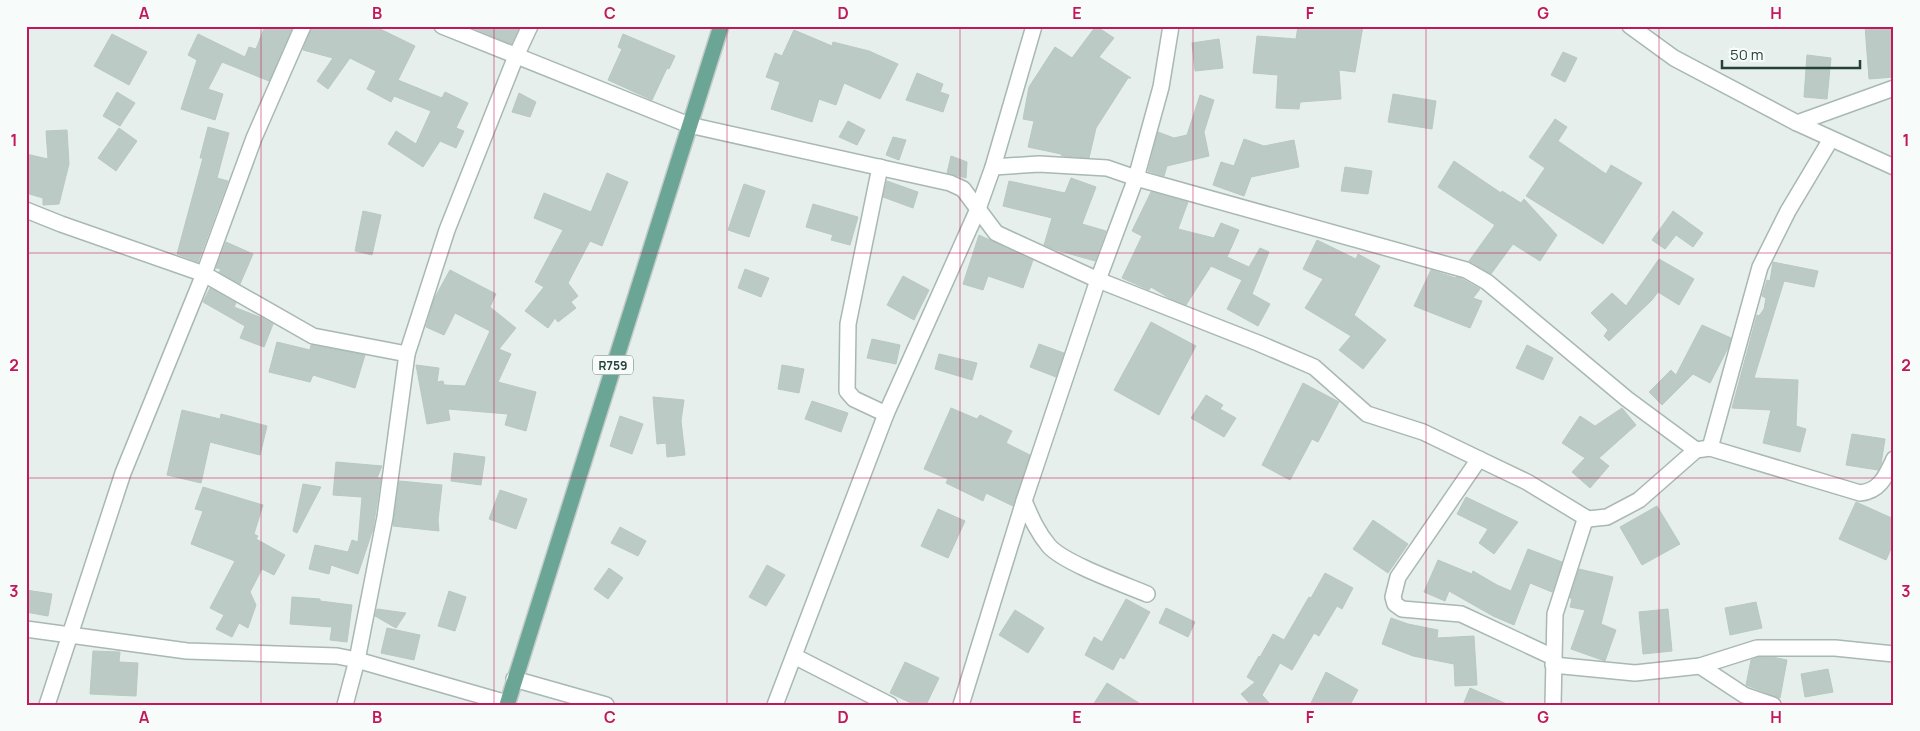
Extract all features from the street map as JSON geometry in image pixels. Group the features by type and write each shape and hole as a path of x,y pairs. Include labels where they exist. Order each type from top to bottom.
{"main road":[{"name":"R759","path":"507,704 720,26"}],"street":[{"path":"47,705 123,473 204,274 254,138 303,26"},
{"path":"442,26 688,125 950,183 962,189 996,232 1098,280 1314,367 1367,414 1423,432 1527,482 1588,519 1607,518 1639,500 1703,449 1760,267 1788,210 1831,139"},
{"path":"345,705 357,660 385,517 407,354 447,230 516,56 530,26"},
{"path":"775,705 886,414 978,209 993,167 1034,26"},
{"path":"961,705 1024,502 1098,280 1136,178 1161,87 1170,26"},
{"path":"1630,26 1674,58 1797,123 1894,167"},
{"path":"1797,123 1894,88"},
{"path":"993,167 1039,164 1107,168 1136,178 1466,270 1487,282 1627,400 1703,449 1860,493 1870,492 1884,480 1894,459"},
{"path":"880,167 848,324 847,391 854,399 886,414"},
{"path":"26,210 204,274 313,336 407,354"},
{"path":"1479,459 1398,577 1393,597 1395,604 1402,609 1461,614 1553,662 1635,673 1700,666 1758,648 1835,648 1894,654"},
{"path":"1024,502 1036,529 1050,547 1065,558 1147,594"},
{"path":"1553,705 1555,614 1584,523 1588,519"},
{"path":"26,629 188,651 337,656 357,660 507,704"},
{"path":"794,656 890,705"},
{"path":"1700,666 1744,695 1774,705"},
{"path":"514,679 606,705"}],"building":[{"path":"265,26 293,26 269,81 222,62 208,89 223,94 215,120 181,109 197,60 188,55 198,34 245,57 249,47 256,49"},
{"path":"312,26 323,26 336,30 338,26 374,26 415,46 398,80 442,98 445,92 468,103 456,128 464,131 456,148 440,141 423,167 388,144 396,131 416,144 431,111 394,96 391,102 367,89 376,71 350,58 328,89 317,81 333,58 303,50"},
{"path":"468,26 520,26 511,44"},
{"path":"1096,26 1114,38 1099,57 1131,78 1128,78 1096,128 1089,158 1064,156 1028,147 1034,121 1023,119 1029,87 1055,47 1072,58"},
{"path":"1298,26 1363,26 1355,72 1339,70 1341,99 1300,102 1299,109 1276,108 1278,75 1253,73 1257,36 1296,39"},
{"path":"1865,26 1894,26 1894,77 1869,79"},
{"path":"794,30 832,46 833,42 869,51 898,64 880,99 844,83 836,105 819,99 812,122 771,109 780,82 766,77 775,53 782,56"},
{"path":"112,34 147,52 129,85 94,66"},
{"path":"623,34 675,56 669,69 667,68 652,100 608,80 622,49 618,47"},
{"path":"1219,39 1223,68 1195,71 1192,43"},
{"path":"1563,52 1577,58 1565,82 1551,75"},
{"path":"1807,55 1831,58 1827,99 1804,97"},
{"path":"917,73 943,84 940,92 949,95 943,112 906,100"},
{"path":"117,92 135,103 120,126 103,116"},
{"path":"519,93 536,102 530,117 512,112"},
{"path":"1393,94 1436,101 1432,129 1388,122"},
{"path":"1200,95 1214,100 1204,132 1209,156 1167,166 1164,176 1148,171 1158,132 1174,138 1187,135"},
{"path":"1555,119 1567,127 1558,141 1606,174 1611,165 1642,183 1603,244 1526,196 1545,168 1529,157"},
{"path":"848,121 865,130 857,145 839,137"},
{"path":"208,127 229,133 217,178 228,181 198,262 177,254 203,158 200,158"},
{"path":"119,128 137,141 116,171 98,158"},
{"path":"67,130 69,164 59,204 43,205 43,198 26,193 26,154 48,159 46,131"},
{"path":"893,137 906,140 899,160 886,155"},
{"path":"1244,139 1264,146 1294,140 1299,167 1251,177 1244,196 1213,185 1221,162 1234,166"},
{"path":"951,156 967,162 966,178 947,173"},
{"path":"1454,161 1501,193 1502,191 1521,203 1524,199 1557,235 1540,261 1513,244 1491,274 1469,261 1495,225 1438,187"},
{"path":"1345,167 1372,171 1368,194 1341,191"},
{"path":"607,173 628,182 602,246 590,241 568,283 578,296 571,302 576,308 558,322 555,318 548,328 525,311 544,287 535,282 563,230 534,218 544,193 591,212"},
{"path":"1071,178 1096,187 1082,224 1106,231 1095,261 1044,245 1052,218 1003,206 1009,181 1065,193"},
{"path":"887,181 918,192 913,208 883,197"},
{"path":"744,184 765,191 749,237 728,230"},
{"path":"1151,192 1188,202 1178,229 1214,238 1221,223 1239,230 1227,257 1249,267 1260,248 1269,252 1252,294 1270,304 1258,326 1227,309 1242,280 1211,266 1186,305 1169,298 1151,287 1149,290 1122,278 1142,236 1132,231"},
{"path":"813,204 858,217 850,245 831,240 833,235 806,227"},
{"path":"363,211 381,215 372,255 355,251"},
{"path":"1673,211 1703,233 1693,247 1676,235 1665,249 1652,240"},
{"path":"979,235 1033,260 1023,288 988,276 983,290 963,284"},
{"path":"1317,240 1356,259 1358,254 1380,266 1354,315 1386,340 1363,369 1339,350 1351,336 1305,308 1323,279 1303,269"},
{"path":"226,242 253,254 240,284 219,272 221,269 216,268"},
{"path":"1659,259 1694,279 1679,305 1658,292 1609,341 1604,336 1608,330 1591,313 1612,293 1626,306"},
{"path":"1773,262 1818,271 1814,287 1784,281 1754,378 1798,380 1796,426 1806,429 1800,452 1763,443 1771,410 1732,408 1757,315 1759,316 1764,309 1766,298 1762,296 1767,280 1770,281"},
{"path":"745,269 769,278 761,297 738,288"},
{"path":"450,270 496,294 490,307 516,328 499,349 511,354 498,382 536,392 526,431 505,425 508,414 448,409 450,420 427,424 416,365 439,368 437,382 443,381 444,385 465,386 490,331 455,313 444,335 426,327 434,299"},
{"path":"1431,270 1457,277 1480,289 1473,298 1482,301 1470,328 1414,306"},
{"path":"903,276 929,290 914,320 887,305"},
{"path":"210,288 236,303 234,307 273,324 264,347 240,338 245,326 203,302"},
{"path":"1151,322 1196,346 1159,415 1114,390"},
{"path":"1702,325 1731,338 1728,348 1710,383 1693,374 1662,405 1649,392 1671,370 1676,375"},
{"path":"872,339 900,345 896,364 867,358"},
{"path":"277,342 310,350 311,345 365,355 355,388 313,375 310,382 269,372"},
{"path":"1039,344 1064,353 1056,377 1030,367"},
{"path":"1527,345 1553,358 1543,380 1516,368"},
{"path":"939,354 977,363 972,380 935,369"},
{"path":"782,365 804,369 799,393 778,389"},
{"path":"1303,383 1339,402 1318,442 1312,439 1290,480 1262,465"},
{"path":"1206,395 1223,405 1220,409 1236,418 1224,437 1191,418"},
{"path":"653,397 684,400 681,421 685,455 667,457 666,443 657,444"},
{"path":"812,401 848,413 841,432 805,419"},
{"path":"951,408 977,419 980,415 1012,431 1006,443 1030,455 1013,506 986,493 983,501 946,483 948,479 924,469"},
{"path":"1622,408 1636,425 1599,458 1609,466 1590,488 1572,472 1585,458 1562,443 1580,416 1595,426"},
{"path":"182,410 220,419 221,414 267,426 260,455 210,442 201,483 167,475"},
{"path":"620,416 643,424 632,454 610,446"},
{"path":"1852,434 1885,439 1881,464 1878,470 1846,465"},
{"path":"454,453 485,457 481,485 451,481"},
{"path":"336,462 382,466 377,478 381,478 373,529 358,574 331,565 329,574 309,569 315,545 348,552 352,540 358,542 362,497 333,495"},
{"path":"399,481 442,485 438,520 439,531 393,526"},
{"path":"303,484 321,487 297,533 293,531"},
{"path":"203,487 263,505 254,534 258,536 256,539 285,555 274,575 262,569 250,592 256,605 248,628 239,623 232,637 216,629 224,615 210,608 235,561 191,544 203,511 195,509"},
{"path":"500,490 527,499 516,529 489,519"},
{"path":"1466,497 1518,522 1494,554 1479,543 1488,529 1457,514"},
{"path":"1856,502 1894,519 1894,542 1886,560 1839,539"},
{"path":"1657,506 1680,544 1642,565 1620,527"},
{"path":"938,509 965,521 948,558 921,546"},
{"path":"1373,520 1408,544 1388,573 1353,549"},
{"path":"620,527 646,541 638,556 611,543"},
{"path":"1528,549 1562,562 1552,592 1530,583 1514,625 1493,616 1449,591 1445,601 1424,592 1438,560 1472,574 1473,571 1511,591"},
{"path":"767,565 785,575 766,606 749,597"},
{"path":"609,568 623,578 608,599 594,589"},
{"path":"1579,569 1613,577 1601,624 1616,630 1605,661 1571,649 1585,610 1570,607 1572,599 1570,598"},
{"path":"1325,573 1353,588 1342,609 1337,606 1319,636 1314,633 1292,670 1280,663 1262,695 1271,705 1251,705 1241,694 1255,682 1247,677 1273,634 1284,640"},
{"path":"26,590 52,594 48,616 26,612"},
{"path":"449,591 466,597 455,631 438,626"},
{"path":"292,597 320,599 320,601 352,605 347,642 330,640 332,627 290,624"},
{"path":"1126,599 1150,612 1124,659 1120,657 1113,670 1085,655 1094,637 1102,642"},
{"path":"1756,602 1762,628 1730,635 1725,608"},
{"path":"1166,608 1195,622 1188,637 1159,623"},
{"path":"377,609 406,613 396,628 375,616"},
{"path":"1668,609 1672,651 1643,654 1639,612"},
{"path":"1015,610 1044,628 1028,653 999,635"},
{"path":"1391,618 1408,624 1438,630 1437,638 1474,636 1477,685 1455,686 1454,664 1413,656 1382,644"},
{"path":"387,628 420,635 414,660 381,653"},
{"path":"93,651 120,652 119,662 138,663 136,696 90,694"},
{"path":"1758,657 1787,660 1780,698 1746,685 1751,660"},
{"path":"905,662 939,678 926,705 915,705 890,693"},
{"path":"1828,669 1833,692 1805,697 1801,674"},
{"path":"1326,672 1358,690 1350,705 1310,705"},
{"path":"1107,683 1142,705 1093,705"},
{"path":"1470,688 1509,705 1463,705"}]}
